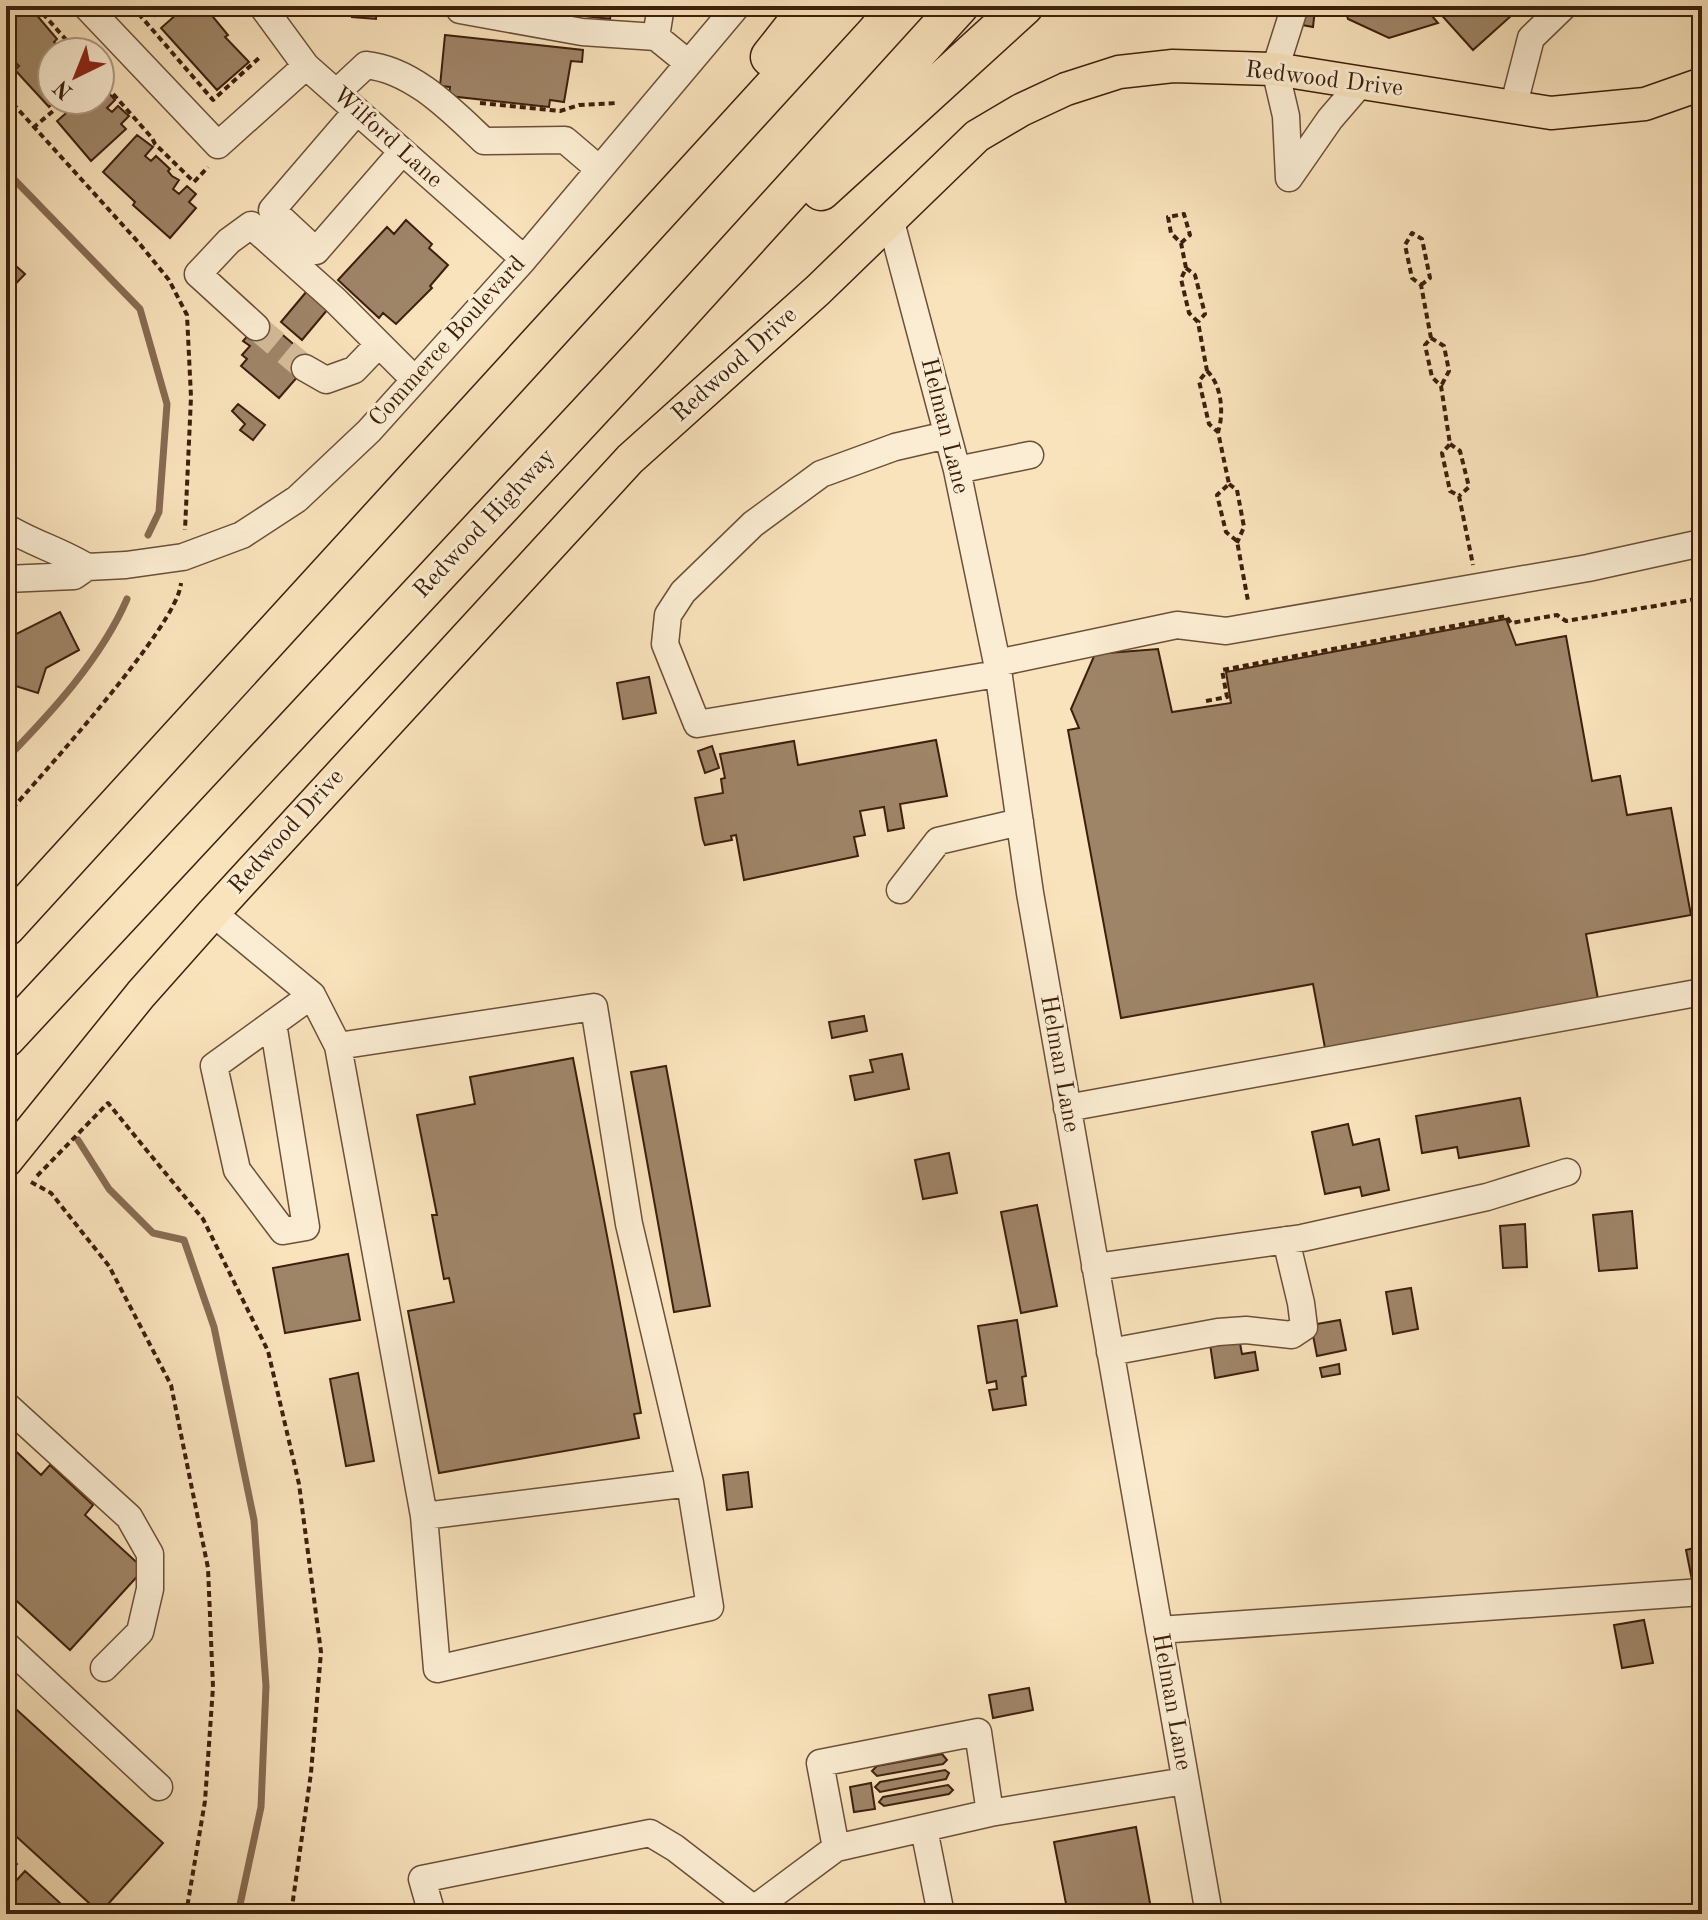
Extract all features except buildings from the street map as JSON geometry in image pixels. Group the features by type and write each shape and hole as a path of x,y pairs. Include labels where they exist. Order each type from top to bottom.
{"highway":[{"path":"598,277 810,6"},
{"path":"6,927 847,6"},
{"name":"Redwood Highway","path":"6,1038 645,352 959,6"},
{"path":"645,352 1024,6"}],"main road":[{"name":"Redwood Drive","path":"6,1161 141,994 213,913 630,459 818,290 977,136 1021,110 1066,89 1119,72 1173,66 1275,69 1551,113 1645,104 1702,84"}],"street":[{"path":"86,6 218,145 306,66"},
{"path":"461,6 460,10 582,32 656,37 688,63"},
{"path":"656,37 661,6"},
{"name":"Commerce Boulevard","path":"9,581 74,576 87,567 126,565 202,551 242,535 297,499 369,431 524,259 737,6"},
{"path":"1295,6 1275,69 1286,116 1289,178 1330,119 1361,83"},
{"path":"1513,108 1531,38 1564,6"},
{"name":"Wilford Lane","path":"273,10 306,66 524,259"},
{"path":"337,92 366,65 387,67 441,100 484,141 565,140 599,169"},
{"path":"357,111 272,210 316,251 402,152"},
{"name":"Helman Lane","path":"890,218 957,470 997,668 1067,1108 1209,1914"},
{"path":"256,327 198,274 229,241 251,225 335,300 415,380"},
{"path":"305,368 326,380 354,370 379,344"},
{"path":"947,435 895,447 821,474 753,524 683,592 668,615 665,644 697,724 997,668 1177,625 1226,631 1588,568 1697,544"},
{"path":"957,470 1030,455"},
{"name":"Commerce Boulevard","path":"6,527 40,547 87,567"},
{"path":"900,890 938,841 1020,822"},
{"path":"213,913 312,995 338,1046 424,1516 437,1669 710,1607 690,1483 629,1224 594,1007 338,1046"},
{"path":"1067,1108 1702,992"},
{"path":"273,1023 306,1227 283,1231 237,1170 214,1066 273,1023 312,995"},
{"path":"1095,1267 1286,1240 1487,1197 1567,1172"},
{"path":"1110,1352 1218,1332 1246,1330 1292,1335 1304,1327 1286,1240"},
{"path":"6,1405 129,1517 150,1554 150,1589 140,1632 104,1668"},
{"path":"424,1516 690,1483"},
{"path":"1159,1630 1702,1592"},
{"path":"6,1645 159,1787"},
{"path":"836,1848 820,1763 978,1732 990,1813"},
{"path":"432,1914 422,1879 650,1833 675,1848 746,1912 836,1848 990,1813 1185,1781"},
{"path":"924,1829 941,1914"}],"path":[{"path":"36,6 63,36"},
{"path":"132,6 213,100 260,57"},
{"path":"6,96 139,243 169,280 187,315 191,397 185,536"},
{"path":"116,97 155,144 194,182 211,164 218,145"},
{"path":"441,100 560,111 579,105 617,103"},
{"path":"33,128 47,116"},
{"path":"1181,243 1190,235 1184,214 1168,217 1171,233 1181,243 1186,268 1181,279 1189,313 1198,322 1207,371 1216,379 1222,419 1218,432 1229,484 1237,490 1244,527 1237,543 1245,587"},
{"path":"1421,285 1430,278 1422,239 1412,233 1405,245 1412,278 1421,285 1431,338 1444,346 1449,371 1441,386"},
{"path":"1186,268 1195,275 1205,314 1198,322"},
{"path":"1431,338 1425,345 1432,377 1441,386 1450,444 1460,451 1469,487 1459,496"},
{"path":"1207,371 1199,381 1209,424 1218,432"},
{"path":"1450,444 1442,453 1450,491 1459,496 1473,567"},
{"path":"1229,484 1217,495 1226,532 1237,543"},
{"path":"6,816 122,680 172,609 181,582"},
{"path":"1206,701 1227,697 1222,670 1506,616 1511,623 1557,615 1566,621 1702,598"},
{"path":"37,1176 108,1103 203,1219 268,1351 299,1484 321,1652 311,1773 291,1914"},
{"path":"31,1182 51,1193 109,1266 171,1385 208,1568 213,1687 205,1801 186,1914"}],"waterway":[{"path":"6,171 140,309 167,404 159,512 148,535"},
{"path":"6,759 89,664 127,599"},
{"path":"78,1140 109,1189 153,1233 184,1240 214,1327 254,1520 266,1686 261,1807 238,1914"}],"tunnel":[{"path":"256,327 305,368"}]}
